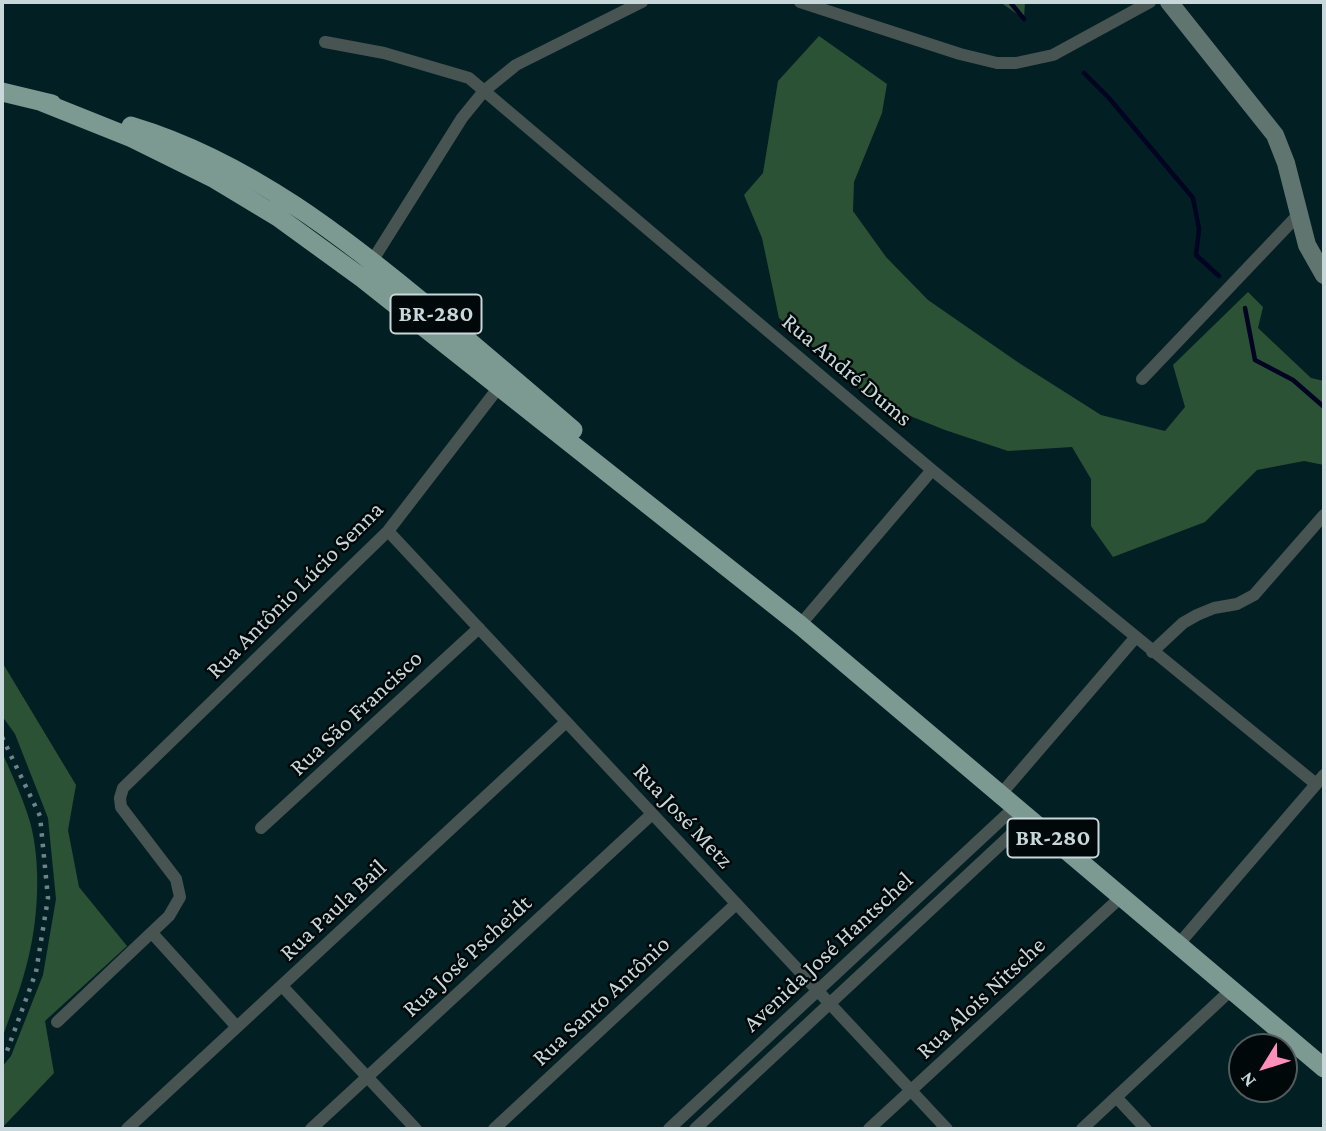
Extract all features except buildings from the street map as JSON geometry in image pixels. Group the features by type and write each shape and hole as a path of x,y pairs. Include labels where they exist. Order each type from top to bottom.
{"highway":[{"name":"BR-280","path":"2,92 144,130 194,150 287,201 373,261 504,381 800,625 1324,1068"},
{"name":"BR-280","path":"42,102 132,138 215,179 278,217 504,381"}],"main road":[{"path":"1169,2 1275,135 1286,163 1307,245 1324,275"}],"street":[{"path":"362,278 462,118 484,91 516,65 642,2"},
{"path":"800,2 960,54 997,63 1016,63 1053,55 1150,2"},
{"name":"Rua André Dums","path":"325,43 384,53 469,78 1135,638 1320,780"},
{"path":"1142,379 1299,214"},
{"name":"Rua Antônio Lúcio Senna","path":"152,933 176,907 180,897 179,887 170,869 121,807 123,788 388,531 504,381"},
{"path":"800,625 932,470"},
{"path":"1152,652 1183,623 1197,615 1214,608 1237,604 1254,594 1324,515"},
{"name":"Rua José Metz","path":"388,531 947,1129"},
{"name":"Rua São Francisco","path":"261,828 479,628"},
{"path":"1016,806 1135,638"},
{"name":"Rua Paula Bail","path":"127,1129 566,722"},
{"path":"1178,945 1320,780"},
{"name":"Avenida José Hantschel","path":"669,1129 1016,806"},
{"name":"Avenida José Hantschel","path":"695,1129 830,1004 1016,806"},
{"name":"Rua José Pscheidt","path":"312,1129 652,814"},
{"name":"Rua Alois Nitsche","path":"869,1129 1121,897"},
{"name":"Rua Santo Antônio","path":"494,1129 736,904"},
{"path":"57,1022 152,933 237,1027"},
{"path":"282,986 416,1129"},
{"path":"1082,1129 1231,990"},
{"path":"1116,1097 1146,1129"}],"green space":[{"path":"1000,2 1025,2 1024,19"},
{"path":"819,36 887,84 882,113 854,182 853,211 886,257 928,300 1101,415 1165,431 1185,407 1173,365 1248,292 1263,307 1258,328 1311,378 1324,381 1324,465 1304,461 1257,470 1205,522 1113,557 1091,526 1091,479 1072,447 1008,451 945,430 873,401 779,318 762,238 744,195 763,173 778,81"},
{"path":"2,662 76,785 68,830 79,887 127,946 45,1021 54,1073 2,1128 2,1067 11,1056 43,975 56,899 48,818 15,734 2,716"},
{"path":"2,752 30,822 36,857 37,895 30,950 2,1039"}],"waterway":[{"path":"1010,2 1024,19"},
{"path":"1084,73 1109,98 1193,198 1199,229 1196,255 1219,276"},
{"path":"1245,308 1255,360 1293,380 1324,407"}],"railway":[{"path":"2,737 40,816 48,898 36,972 7,1051 2,1057"}]}
